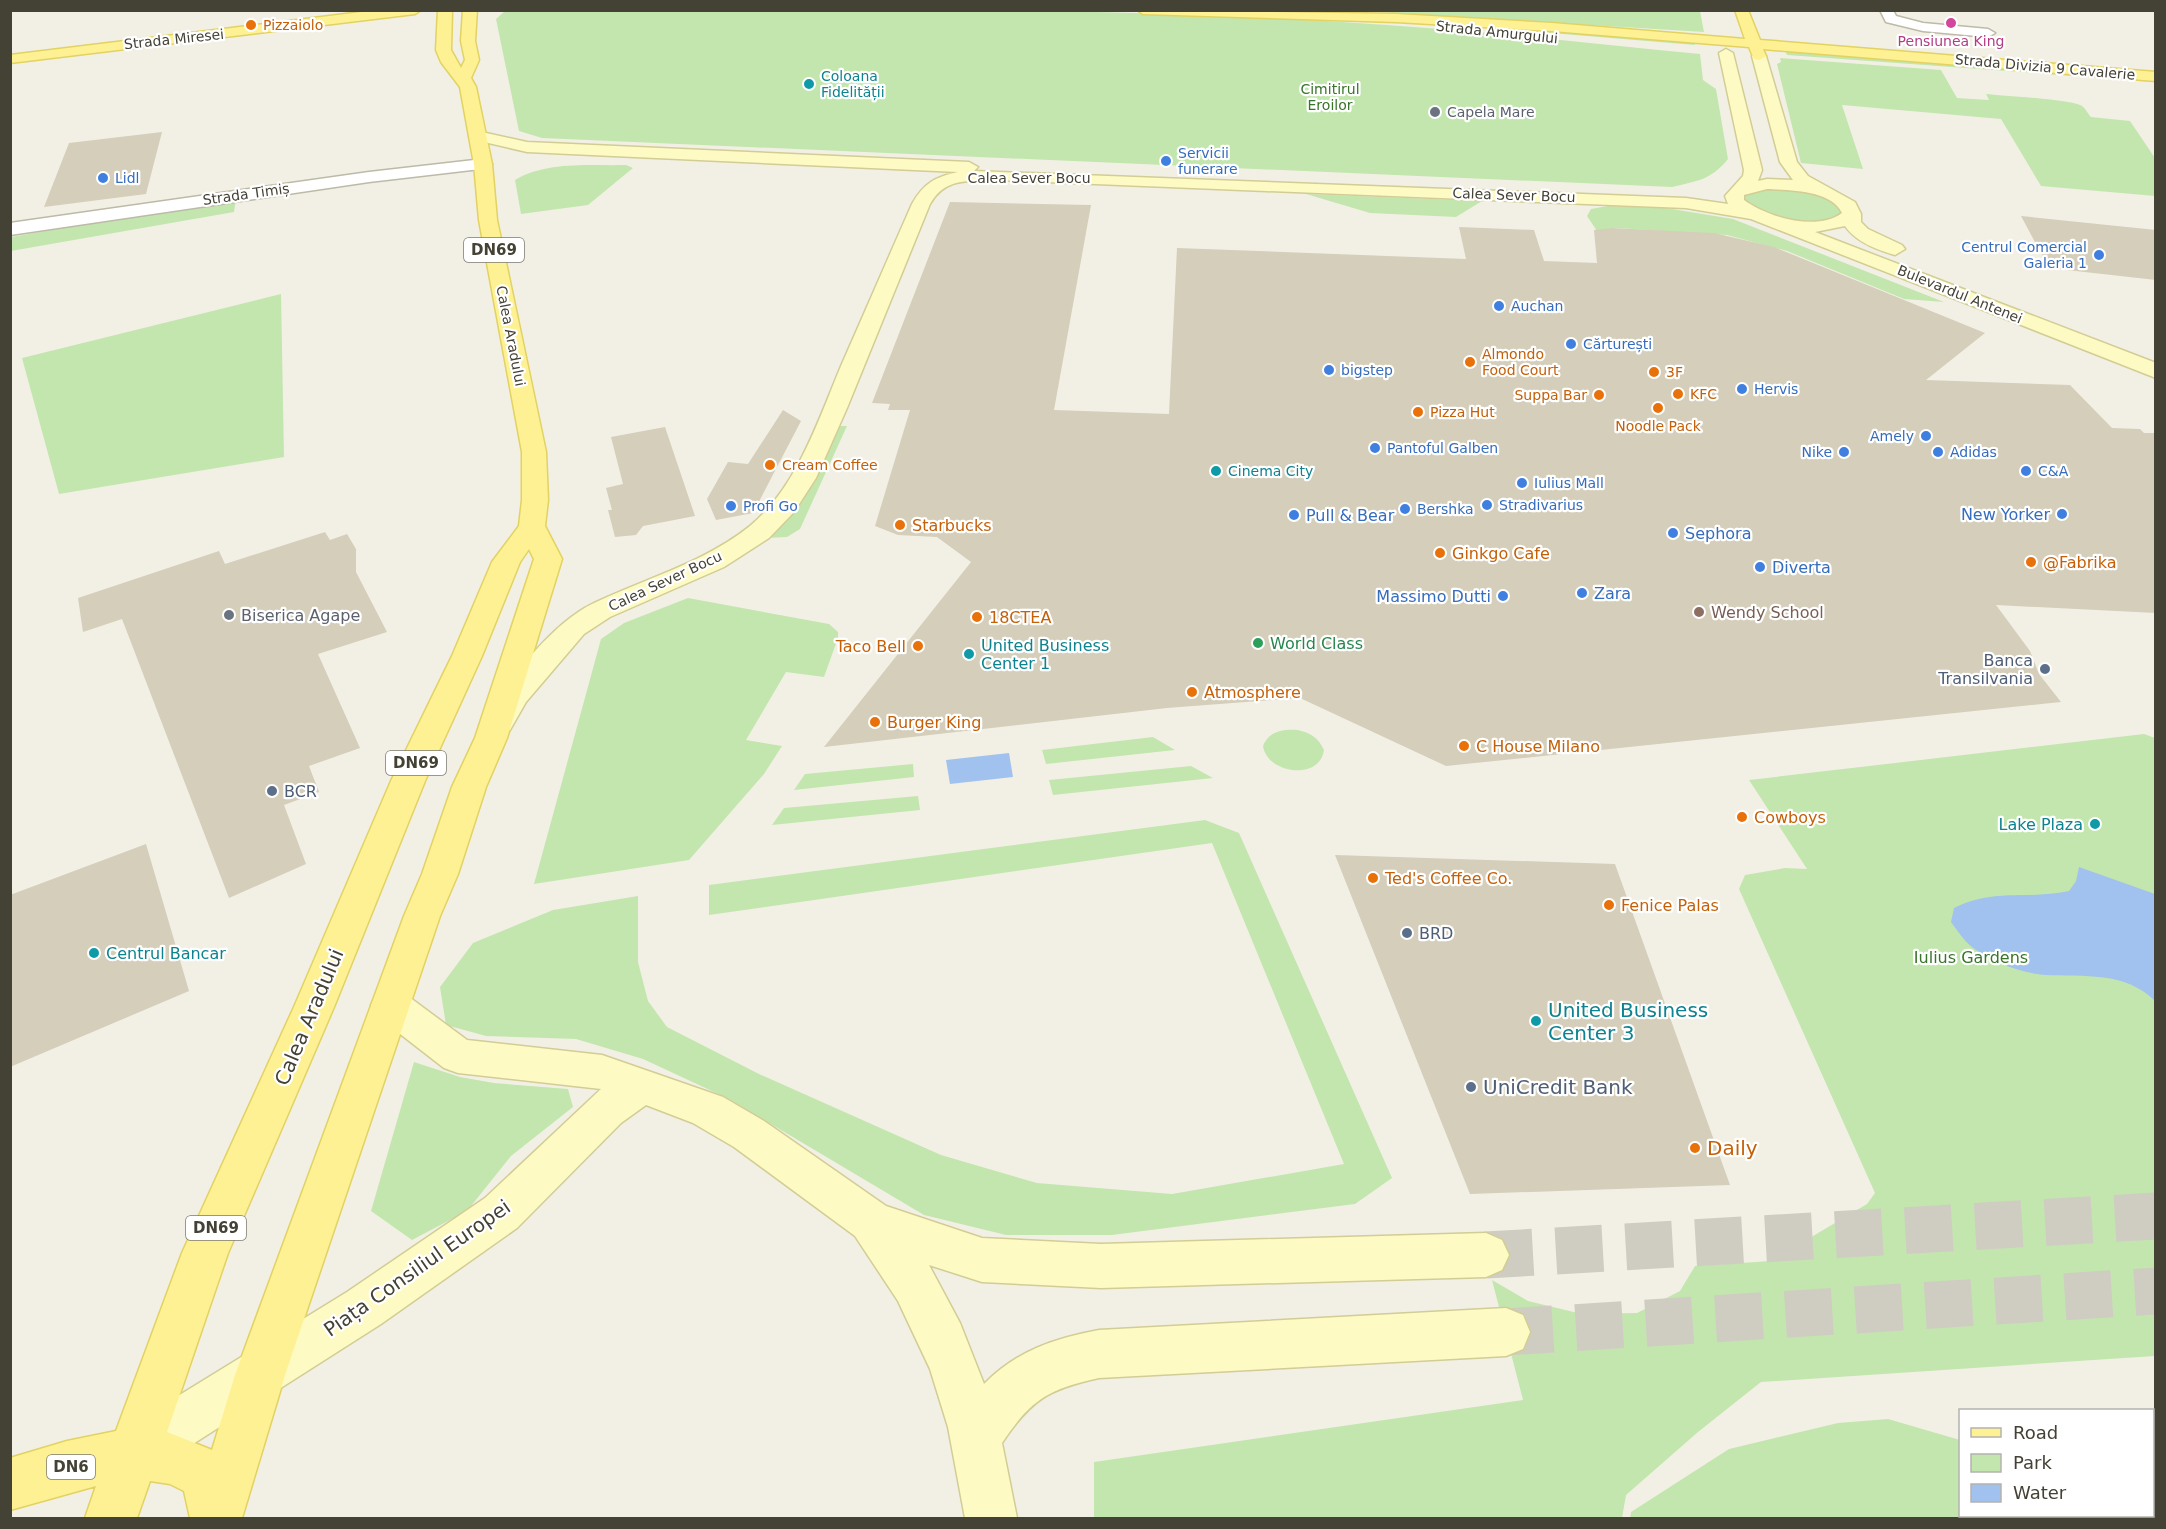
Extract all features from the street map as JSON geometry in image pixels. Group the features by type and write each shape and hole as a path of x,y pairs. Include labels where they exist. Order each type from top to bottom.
{"main road":[{"name":"Strada Miresei","path":"338,21 415,10"},
{"name":"Strada Miresei","path":"10,59 338,21 461,10"},
{"name":"Calea Aradului","path":"111,1518 205,1253 314,1007 408,781 467,656 506,562 532,526 535,500 534,452 488,220 500,163 477,136 465,76 472,60 468,40 470,10"},
{"name":"Strada Amurgului","path":"1143,10 1267,14 1724,40 1756,49"},
{"path":"1741,10 1756,49 1789,162 1802,180 1824,192"},
{"path":"445,11 443,49 448,62 465,76"},
{"path":"1724,40 1750,161 1734,187 1736,202 1759,216 1815,225 1840,222 1851,215"},
{"name":"Strada Divizia 9 Cavalerie","path":"1756,49 1994,43 2156,78"},
{"name":"Strada Divizia 9 Cavalerie","path":"1756,49 2156,85"},
{"path":"477,136 513,146 618,152"},
{"path":"500,163 618,152"},
{"name":"Calea Sever Bocu","path":"618,152 1660,194 1776,184 1824,192"},
{"path":"911,165 939,182"},
{"name":"Calea Sever Bocu","path":"491,738 513,697 574,628 600,611 714,561 759,532 785,506 802,478 835,408 921,204 929,190 939,182 958,177 998,175 1102,178 1674,202 1713,206 1759,216"},
{"path":"1660,194 1705,186"},
{"name":"Bulevardul Antenei","path":"1824,192 1844,201 1851,208 1854,226 1875,240 2156,350"},
{"name":"Bulevardul Antenei","path":"1759,216 2156,371"},
{"path":"215,1517 260,1375 391,1005 469,787 491,738 548,559 532,526"},
{"path":"391,1005 458,1056 602,1072 677,1097 718,1116 749,1134 818,1186 871,1221 941,1248 982,1260 1022,1264 1101,1266 1486,1255"},
{"name":"Piața Consiliul Europei","path":"132,1454 416,1274 501,1213 606,1110 626,1094 645,1087"},
{"path":"871,1221 915,1285 954,1365 977,1437 992,1518"},
{"path":"977,1437 997,1405 1020,1384 1036,1371 1063,1360 1100,1354 1506,1332"},
{"name":"Piața Consiliul Europei","path":"10,1484 55,1471 132,1454 169,1457 205,1474 215,1517"}],"street":[{"path":"1886,10 1891,19 1909,25 1994,43"},
{"name":"Strada Timiș","path":"10,229 252,193 500,163"}],"green space":[{"name":"Cimitirul Eroilor","path":"923,10 1132,13 1431,28 1700,54 1703,80 1716,89 1728,159 1709,176 1672,187 542,138 519,131 496,19 505,11"},
{"path":"1361,11 1700,11 1704,32"},
{"path":"1456,25 1694,39 1695,45"},
{"path":"1785,50 2155,80 2155,82 1787,55"},
{"path":"1780,58 1941,70 1957,98 1989,100 1986,94 2052,100 2082,106 2091,117 2130,121 2155,158 2155,196 2041,186 2001,119 1842,105 1863,169 1801,163 1777,64 1781,62"},
{"path":"626,165 633,168 588,205 521,214 515,180 527,174 555,167"},
{"path":"1795,185 1851,208 1825,225 1763,218 1735,193"},
{"path":"1306,194 1482,201 1456,217 1370,213"},
{"path":"236,198 234,212 11,251 11,237"},
{"path":"1608,206 1666,208 1733,219 1944,302 1904,299 1787,251 1727,235 1617,228 1597,231 1587,216 1591,209"},
{"path":"281,294 284,457 59,494 22,358"},
{"path":"836,426 847,426 800,529 787,537 765,538"},
{"path":"688,598 829,624 838,632 838,638 824,677 786,672 746,740 782,746 764,774 689,860 534,884 601,639 624,623"},
{"path":"1298,730 1310,734 1324,750 1320,760 1304,770 1283,768 1274,763 1263,746 1269,737 1277,732"},
{"name":"Iulius Gardens","path":"2144,734 2155,738 2155,1356 1761,1382 1698,1432 1626,1495 1622,1518 1094,1518 1094,1462 1523,1400 1492,1280 1528,1301 1582,1314 1637,1313 1680,1291 1695,1266 1771,1261 1867,1204 1875,1193 1739,889 1745,875 1785,868 1807,869 1749,780"},
{"path":"1153,737 1175,750 1046,764 1042,750"},
{"path":"913,764 914,777 794,790 805,774"},
{"path":"1191,766 1213,778 1053,795 1049,780"},
{"path":"918,796 920,810 772,825 784,808"},
{"path":"1205,820 1239,833 1392,1178 1355,1204 1112,1235 1006,1235 924,1215 729,1099 643,1059 576,1039 486,1036 446,1025 440,987 473,943 553,910 638,896 638,962 648,1001 667,1027 759,1074 941,1155 1037,1183 1172,1194 1344,1164 1212,843 709,915 709,885"},
{"path":"414,1062 460,1077 494,1083 568,1089 573,1107 511,1156 467,1211 412,1240 371,1211"},
{"path":"1888,1419 1959,1440 1959,1517 2154,1517 2154,1494 2155,1518 1630,1518 1631,1512 1729,1449 1838,1423"}],"water":[{"path":"1009,753 1013,777 950,784 946,760"},
{"path":"2079,867 2155,894 2155,1001 2143,991 2117,980 2089,976 2036,974 2007,966 1972,947 1951,922 1954,908 1983,898 2069,891 2076,881"}],"building":[{"name":"Lidl","path":"162,132 146,194 44,207 69,143"},
{"name":"Iulius Mall","path":"950,202 1091,205 1054,410 1169,414 1177,248 1466,259 1459,227 1534,230 1544,261 1597,263 1594,230 1612,228 1714,233 1774,247 1985,333 1926,380 2070,385 2112,428 2140,429 2144,433 2156,433 2156,613 1996,605 2030,651 2039,674 2061,702 1446,766 1300,698 1167,708 824,747 971,562 937,537 898,535 875,526 910,410 888,410 890,404 872,403"},
{"name":"Centrul Comercial Galeria 1","path":"2021,216 2156,230 2156,280 2049,268"},
{"path":"783,410 801,421 753,513 716,520 707,499 728,462 748,464"},
{"path":"665,427 695,516 643,526 636,535 615,537 608,510 612,510 606,488 623,484 611,437"},
{"path":"325,532 330,540 347,534 356,549 356,572 387,632 318,654 360,748 309,766 319,792 284,805 306,864 229,898 122,619 83,632 78,598 219,551 225,564"},
{"name":"Centrul Bancar","path":"146,844 189,991 10,1067 10,895"},
{"name":"United Business Center 3","path":"1335,855 1615,864 1730,1185 1470,1194"}],"tunnel":[{"path":"1486,1255 2156,1216"},
{"path":"1506,1332 2156,1291"}],"place":[{"name":"Pensiunea King","path":"1951,23"},
{"name":"Pizzaiolo","path":"251,25"},
{"name":"Coloana Fidelității","path":"809,84"},
{"name":"Capela Mare","path":"1435,112"},
{"name":"Servicii funerare","path":"1166,161"},
{"name":"Lidl","path":"103,178"},
{"name":"Centrul Comercial Galeria 1","path":"2099,255"},
{"name":"Auchan","path":"1499,306"},
{"name":"Cărturești","path":"1571,344"},
{"name":"Almondo Food Court","path":"1470,362"},
{"name":"bigstep","path":"1329,370"},
{"name":"3F","path":"1654,372"},
{"name":"Hervis","path":"1742,389"},
{"name":"KFC","path":"1678,394"},
{"name":"Suppa Bar","path":"1599,395"},
{"name":"Noodle Pack","path":"1658,408"},
{"name":"Pizza Hut","path":"1418,412"},
{"name":"Amely","path":"1926,436"},
{"name":"Pantoful Galben","path":"1375,448"},
{"name":"Nike","path":"1844,452"},
{"name":"Adidas","path":"1938,452"},
{"name":"Cream Coffee","path":"770,465"},
{"name":"Cinema City","path":"1216,471"},
{"name":"C&A","path":"2026,471"},
{"name":"Iulius Mall","path":"1522,483"},
{"name":"Stradivarius","path":"1487,505"},
{"name":"Profi Go","path":"731,506"},
{"name":"Bershka","path":"1405,509"},
{"name":"New Yorker","path":"2062,514"},
{"name":"Pull & Bear","path":"1294,515"},
{"name":"Starbucks","path":"900,525"},
{"name":"Sephora","path":"1673,533"},
{"name":"Ginkgo Cafe","path":"1440,553"},
{"name":"@Fabrika","path":"2031,562"},
{"name":"Diverta","path":"1760,567"},
{"name":"Zara","path":"1582,593"},
{"name":"Massimo Dutti","path":"1503,596"},
{"name":"Wendy School","path":"1699,612"},
{"name":"Biserica Agape","path":"229,615"},
{"name":"18CTEA","path":"977,617"},
{"name":"World Class","path":"1258,643"},
{"name":"Taco Bell","path":"918,646"},
{"name":"United Business Center 1","path":"969,654"},
{"name":"Banca Transilvania","path":"2045,669"},
{"name":"Atmosphere","path":"1192,692"},
{"name":"Burger King","path":"875,722"},
{"name":"C House Milano","path":"1464,746"},
{"name":"BCR","path":"272,791"},
{"name":"Cowboys","path":"1742,817"},
{"name":"Lake Plaza","path":"2095,824"},
{"name":"Ted's Coffee Co.","path":"1373,878"},
{"name":"Fenice Palas","path":"1609,905"},
{"name":"BRD","path":"1407,933"},
{"name":"Centrul Bancar","path":"94,953"},
{"name":"United Business Center 3","path":"1536,1021"},
{"name":"UniCredit Bank","path":"1471,1087"},
{"name":"Daily","path":"1695,1148"}]}
